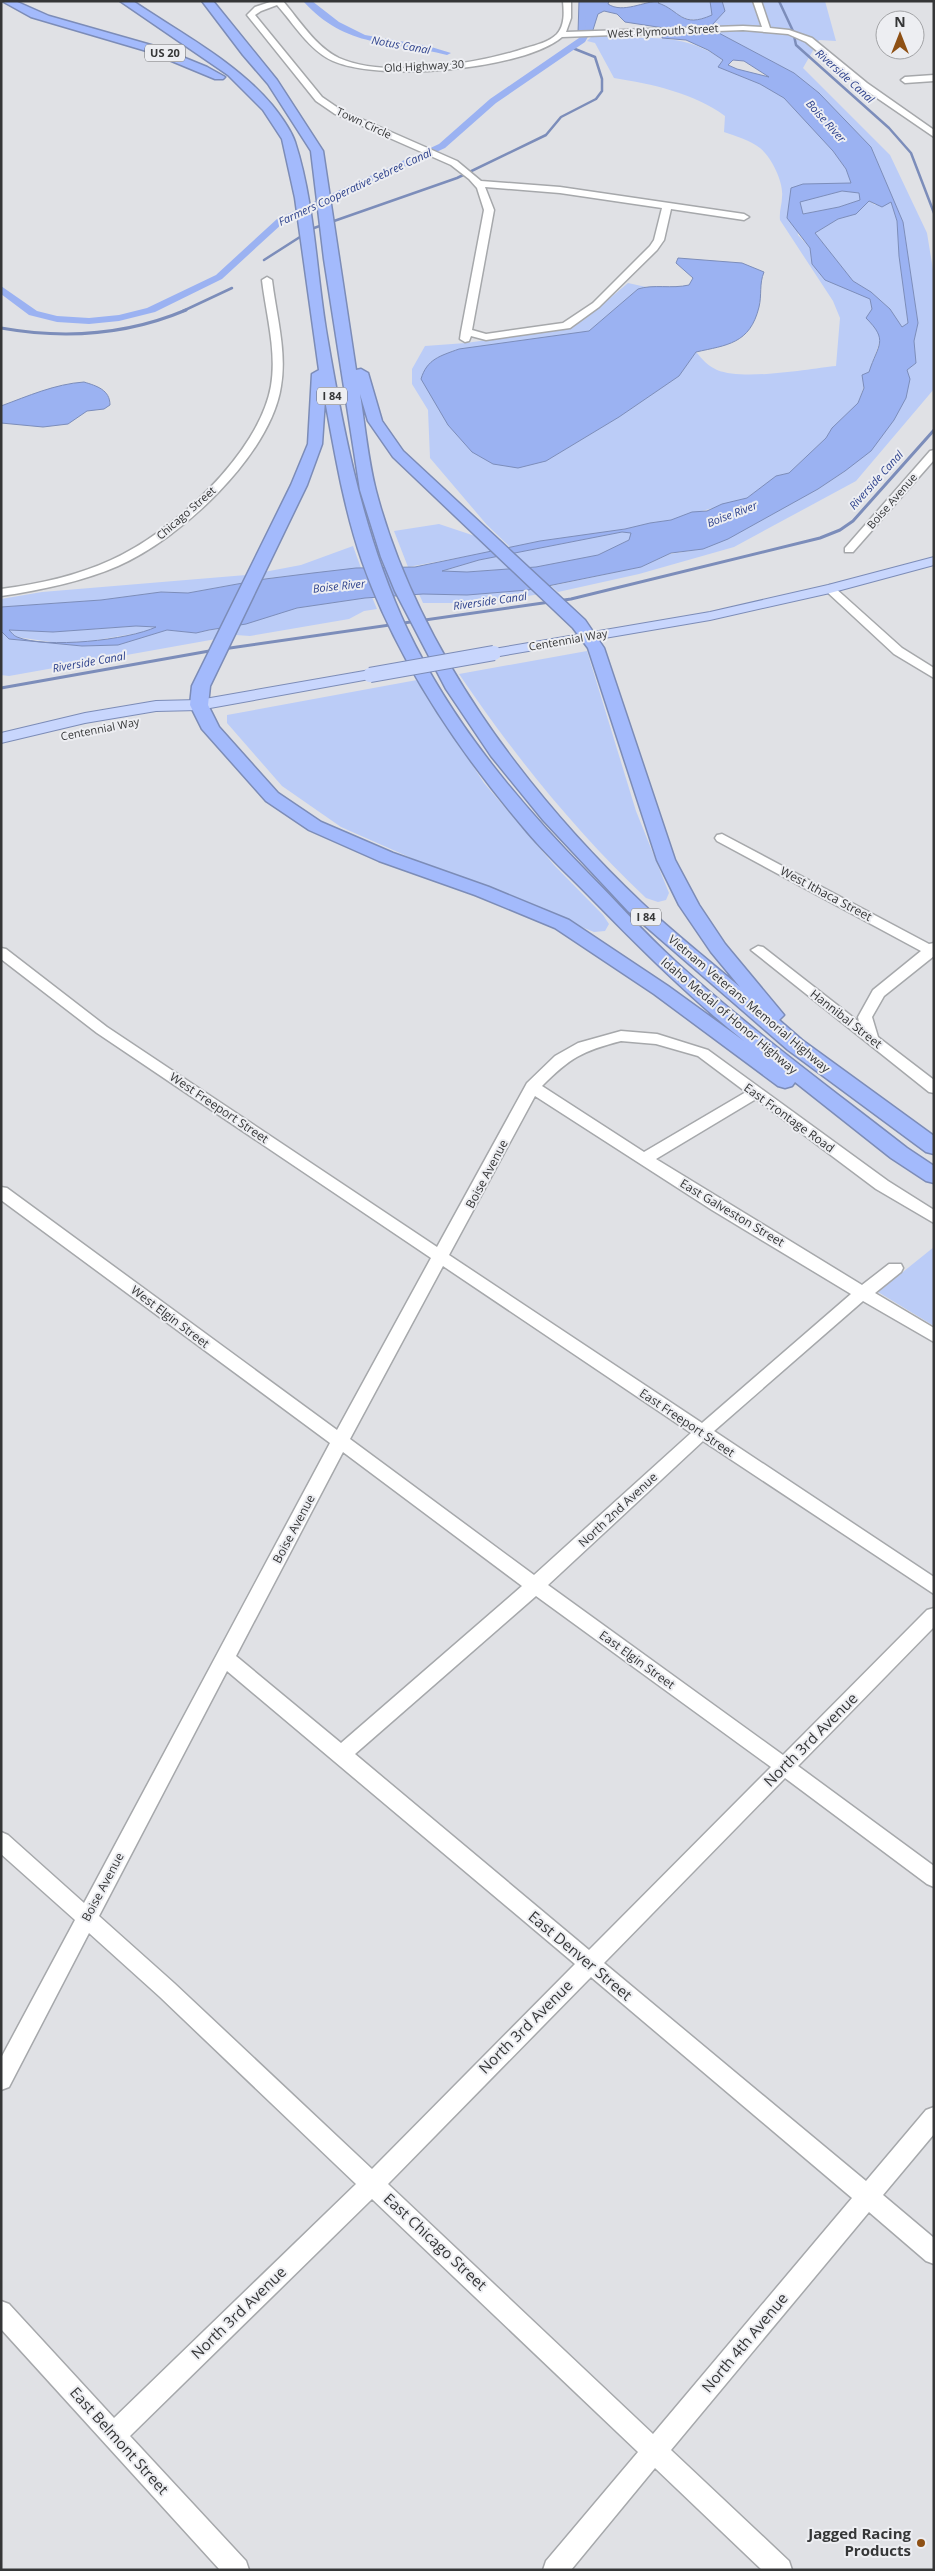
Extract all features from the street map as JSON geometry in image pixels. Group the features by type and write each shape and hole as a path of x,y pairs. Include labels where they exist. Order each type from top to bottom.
{"highway":[{"name":"US 20","path":"7,1 21,10 45,19 162,52 228,82 244,95 274,127 291,155"},
{"name":"I 84","path":"125,1 214,60 250,88 268,108 288,139 301,198 320,336"},
{"path":"207,1 247,53 273,82 278,91"},
{"name":"I 84","path":"234,60 278,91 317,151 331,259 340,306"},
{"path":"340,306 375,421 398,454 572,618 596,648 666,860 685,897 718,948 762,1000 795,1045"},
{"name":"Vietnam Veterans Memorial Highway","path":"340,306 368,490 389,557 420,627 455,688 497,752 549,816 635,907 795,1045 934,1147"},
{"path":"320,336 315,444 299,485 201,686 199,705 211,729 272,797 315,826 386,857 482,891 562,924 660,990 840,1121 899,1153"},
{"name":"Idaho Medal of Honor Highway","path":"320,336 347,478 370,561 400,630 436,695 484,765 530,824 666,964 733,1022 899,1153 934,1176"}],"main road":[{"name":"Centennial Way","path":"1,751 92,730 163,717 199,705 710,616 830,589 934,561"},
{"name":"Centennial Way","path":"1,738 85,718 156,706 199,705"}],"street":[{"path":"560,35 568,21 567,1"},
{"path":"757,1 766,28"},
{"name":"Old Highway 30","path":"279,2 324,53 350,65 372,69 428,68 487,61 522,53 560,35"},
{"name":"Town Circle","path":"279,2 258,9 251,14 319,99 338,112 425,149 468,172 485,191 489,210 466,335 497,337 552,330 578,320 654,248 659,240 667,208"},
{"name":"West Plymouth Street","path":"560,35 577,36 766,28 793,34 810,40 864,85 934,134"},
{"path":"905,80 934,78"},
{"path":"480,184 514,185 560,190 667,208 744,217"},
{"name":"Chicago Street","path":"1,593 52,584 78,576 149,545 210,495 244,458 258,436 276,385 276,360 267,280"},
{"name":"Boise Avenue","path":"849,550 932,458"},
{"path":"830,589 898,650 934,674"},
{"name":"West Ithaca Street","path":"722,838 933,950"},
{"name":"Hannibal Street","path":"758,950 934,1088"},
{"path":"872,1040 865,1017 878,993 933,950"},
{"name":"West Freeport Street","path":"1,952 102,1030 441,1258"},
{"name":"Boise Avenue","path":"1,2080 340,1441 441,1258 532,1087 560,1059 583,1046 621,1036 637,1038"},
{"name":"East Frontage Road","path":"637,1038 657,1039 703,1053 882,1185 934,1218"},
{"name":"East Galveston Street","path":"532,1087 644,1159 934,1336"},
{"path":"644,1159 755,1093"},
{"name":"West Elgin Street","path":"1,1192 277,1397 340,1441"},
{"name":"East Freeport Street","path":"441,1258 934,1587"},
{"name":"North 2nd Avenue","path":"342,1754 438,1674 702,1433 863,1292 895,1268"},
{"name":"East Elgin Street","path":"340,1441 934,1878"},
{"name":"North 3rd Avenue","path":"114,2436 373,2183 934,1615"},
{"name":"East Denver Street","path":"226,1659 342,1754 866,2198 934,2253"},
{"name":"East Chicago Street","path":"1,1841 167,1990 780,2570"},
{"name":"North 4th Avenue","path":"555,2570 934,2117"},
{"name":"East Belmont Street","path":"1,2312 237,2570"}],"shaded area":[{"path":"660,1 710,1 712,15 702,19 687,19 657,3"},
{"path":"722,1 825,1 836,41 819,40 803,68 890,155 927,233 934,276 934,389 856,481 734,547 639,574 558,592 551,586 641,567 670,554 703,549 747,528 818,489 844,472 907,370 916,363 914,341 918,322 903,222 871,147 819,93 794,73 715,31 712,25 725,11"},
{"path":"618,35 619,38 660,38 685,42 710,52 723,60 719,67 760,84 784,98 833,151 846,169 852,184 791,188 798,235 810,248 812,264 870,299 872,309 866,318 879,331 881,338 858,403 832,428 826,438 789,473 776,476 747,498 671,520 625,529 540,541 511,548 487,525 430,458 428,410 412,384 412,369 425,346 466,343 570,328 585,319 628,283 646,287 638,289 589,331 572,335 546,461 619,417 679,376 696,352 703,360 717,370 729,373 776,373 836,366 840,318 833,301 780,220 781,184 776,170 768,157 760,148 752,143 724,132 725,116 700,101 658,87 614,78 595,43 587,41 592,36"},
{"path":"842,191 859,193 860,200 839,207 802,214 800,201"},
{"path":"869,201 875,205 891,202 897,221 899,256 908,323 902,327 890,309 871,292 853,281 815,233 838,219 855,214"},
{"path":"439,524 481,538 495,551 408,567 394,531"},
{"path":"622,532 632,533 629,540 598,555 536,567 440,572 479,560"},
{"path":"353,546 361,568 261,579 264,572 301,565"},
{"path":"246,575 243,583 188,593 161,592 101,600 1,607 1,599 42,592"},
{"path":"535,588 541,594 478,603 423,603 419,594"},
{"path":"372,597 377,609 364,611 349,619 250,636 236,635 239,625 297,608"},
{"path":"136,626 157,627 144,632 91,641 58,643 17,637 8,630 53,632"},
{"path":"222,628 216,639 9,676 1,675 1,631 9,639 82,646 118,645 167,630 196,633"},
{"path":"587,651 636,811 669,893 666,900 658,902 646,898 570,819 501,734 459,674"},
{"path":"417,680 484,783 554,865 603,915 609,924 605,931 594,932 418,861 341,827 282,786 227,723 227,715"},
{"path":"934,1247 934,1326 878,1292"}],"water":[{"name":"Boise River","path":"579,1 609,1 608,4 620,8 660,1 658,3 682,17 694,20 712,15 710,1 722,1 725,11 712,25 715,31 794,73 819,93 871,147 903,222 918,323 914,341 916,363 907,370 910,379 906,398 894,420 871,451 818,489 728,539 703,549 671,553 641,567 528,590 467,595 423,594 365,598 297,608 246,624 196,633 167,630 118,645 82,646 9,639 1,631 1,607 101,600 161,592 188,593 265,579 356,568 415,567 540,541 625,529 671,520 692,512 707,511 722,504 747,498 776,476 789,473 826,438 832,428 858,403 864,388 862,375 869,372 880,343 877,332 866,318 872,309 870,299 825,280 812,264 810,248 787,218 791,188 803,184 851,183 846,169 833,151 784,98 760,84 718,67 723,60 708,50 686,40 662,38 664,28 625,22 617,14 604,11 598,14 592,33 578,33","holes":["733,60 744,61 769,77 728,65","842,191 859,193 860,200 839,207 803,214 800,202","869,201 882,207 891,202 897,221 899,256 908,323 902,327 890,309 871,292 853,281 815,233 838,219 856,214","622,532 631,533 629,540 598,555 536,567 467,572 442,571 479,560","136,626 156,627 127,636 67,643 30,641 16,636 9,630 53,632"]},
{"path":"678,258 742,263 764,272 759,307 750,329 743,336 736,341 696,352 679,376 619,417 546,461 518,468 493,464 472,452 448,425 421,379 427,367 435,359 459,349 589,331 638,289 689,285 693,278 676,263"},
{"path":"84,382 102,389 108,396 110,405 104,409 87,411 68,424 43,427 1,423 1,406 52,388"}],"waterway":[{"name":"Notus Canal","path":"307,1 336,24 370,40 428,48 447,53"},
{"name":"Riverside Canal","path":"779,1 793,31 796,45 889,128 911,153 934,213"},
{"name":"Farmers Cooperative Sebree Canal","path":"1,289 33,313 57,319 89,321 119,318 151,310 188,294 219,277 280,221 442,146 493,101 560,53 582,40 589,28 590,16"},
{"path":"264,260 314,228 457,178 546,135 561,117 596,99 602,91 602,79 595,57 570,47"},
{"path":"183,311 232,288"},
{"path":"1,328 71,334 118,330 141,325 186,310"},
{"name":"Riverside Canal","path":"223,649 571,599 820,538 840,530 853,521 934,430"},
{"name":"Riverside Canal","path":"1,688 215,650"}],"place":[{"name":"Jagged Racing Products","path":"921,2543"}]}
